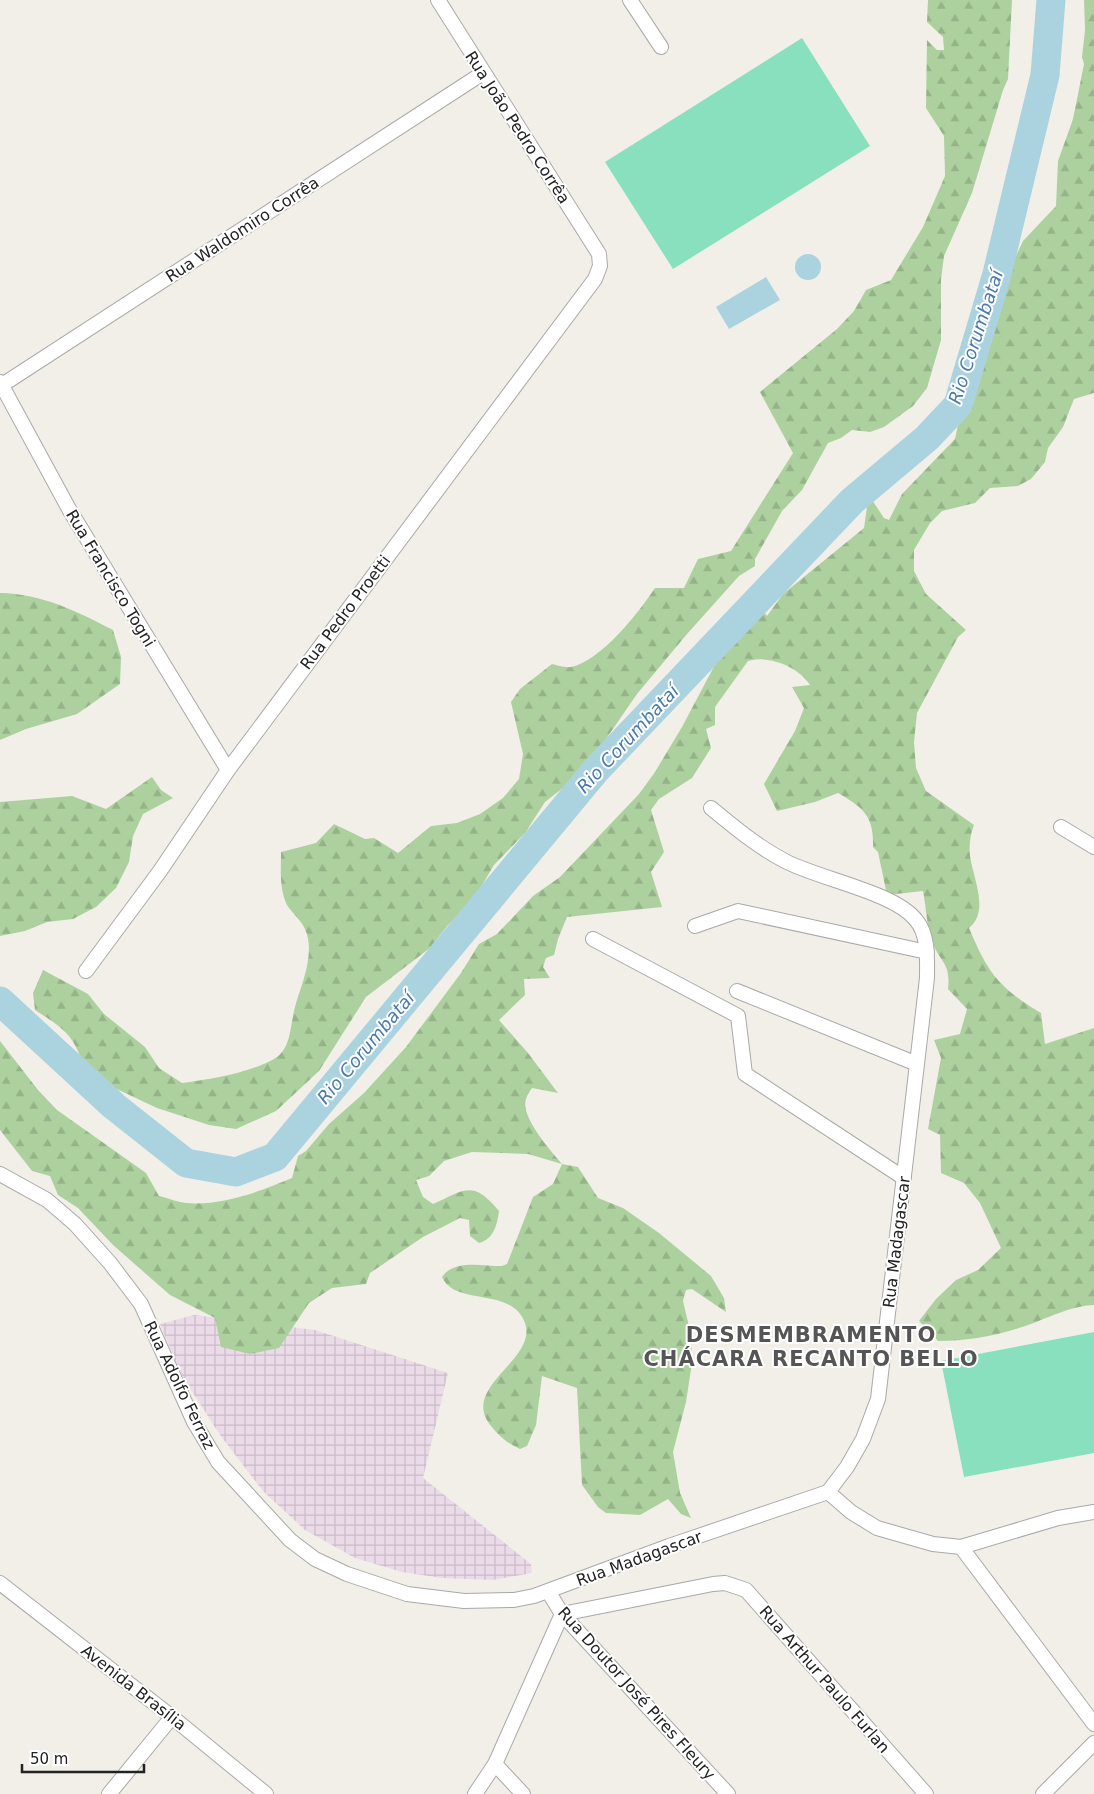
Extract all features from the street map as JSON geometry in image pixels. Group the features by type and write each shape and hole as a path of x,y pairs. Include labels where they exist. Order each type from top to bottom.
{"street":[{"name":"Rua João Pedro Corrêa","path":"438,0 600,254"},
{"path":"630,0 660,47"},
{"name":"Rua Waldomiro Corrêa","path":"1,384 483,73"},
{"name":"Rua Pedro Proetti","path":"86,971 160,871 228,770 595,278 600,266 600,254"},
{"name":"Rua Francisco Togni","path":"1,384 69,509 228,770"},
{"name":"Rua Madagascar","path":"548,1591 669,1546 828,1492 847,1467 863,1439 878,1399 927,978 927,952 924,934 918,921 912,915 886,900 785,861 752,841 711,808"},
{"path":"1061,827 1094,847"},
{"path":"695,926 738,911 927,952"},
{"path":"593,939 738,1016 745,1074 904,1178"},
{"path":"737,991 917,1064"},
{"name":"Rua Adolfo Ferraz","path":"0,1174 47,1200 75,1224 110,1264 141,1304 194,1422 218,1462 290,1540 315,1559 347,1574 407,1594 464,1601 514,1600 548,1591"},
{"path":"828,1492 851,1512 877,1528 933,1544 961,1547 1058,1518 1094,1512"},
{"path":"961,1547 1094,1724"},
{"name":"Avenida Brasília","path":"0,1583 172,1717 266,1794"},
{"name":"Rua Arthur Paulo Furlan","path":"562,1614 713,1584 725,1583 746,1590 926,1794"},
{"name":"Rua Doutor José Pires Fleury","path":"548,1591 562,1614 728,1794"},
{"path":"475,1794 494,1764 562,1614"},
{"path":"109,1794 172,1717"},
{"path":"1043,1794 1094,1743"},
{"path":"494,1764 522,1794"}],"shaded area":[{"path":"194,1315 315,1330 448,1373 423,1478 531,1564 532,1573 493,1580 442,1578 402,1572 355,1558 305,1530 263,1491 220,1435 181,1374 160,1324"}],"green space":[{"path":"928,0 1012,0 1008,79 972,193 944,256 941,280 941,340 927,388 913,406 884,427 870,432 852,430 841,438 828,443 802,490 782,511 755,559 755,566 739,576 687,634 637,694 604,742 564,787 545,802 525,833 494,865 472,902 447,926 430,948 366,997 319,1071 276,1111 236,1129 209,1125 157,1108 87,1075 69,1036 56,1024 35,1010 33,993 43,970 88,994 104,1014 145,1047 159,1068 182,1083 241,1072 274,1059 280,1055 287,1043 306,969 309,949 305,929 284,899 281,879 281,852 316,843 334,824 365,839 374,838 398,853 431,826 457,823 480,814 503,798 519,779 523,754 511,702 520,689 552,664 571,667 595,656 629,622 655,588 684,588 698,559 731,551 793,453 760,392 837,329 854,311 866,290 891,280 923,227 945,176 944,136 926,108 927,40 937,50 944,50 943,37 927,22"},
{"path":"1084,0 1094,0 1094,393 1074,399 1063,427 1048,448 1045,462 1031,479 1018,486 990,488 975,503 942,511 930,523 914,550 914,571 926,594 966,630 958,637 917,713 914,742 916,768 926,791 974,825 970,852 979,904 975,921 969,928 982,957 1004,987 1041,1013 1045,1044 1094,1028 1094,1305 1064,1311 1006,1332 958,1340 938,1341 919,1321 936,1299 956,1280 978,1270 1001,1248 980,1203 964,1183 941,1173 940,1135 928,1129 941,1058 934,1040 960,1034 967,1009 948,989 949,980 946,968 930,936 923,891 887,895 878,852 873,847 873,836 869,820 860,808 838,793 815,802 777,811 764,784 795,731 804,708 792,687 810,685 805,678 791,667 774,661 748,661 715,707 715,725 706,729 711,748 692,778 659,799 651,810 664,852 651,872 662,907 567,917 554,955 546,958 543,967 550,978 524,979 525,995 499,1020 528,1053 558,1093 532,1088 526,1098 525,1106 532,1124 562,1164 528,1154 472,1152 444,1161 429,1176 416,1180 423,1197 433,1204 462,1191 475,1191 482,1195 499,1211 494,1231 488,1238 479,1243 470,1236 469,1220 460,1218 423,1237 370,1273 366,1284 332,1288 309,1303 279,1348 250,1354 221,1347 215,1318 170,1295 113,1245 78,1208 58,1195 50,1176 32,1171 0,1130 0,1041 38,1090 57,1110 146,1173 159,1196 186,1203 213,1202 240,1197 292,1178 298,1156 306,1151 329,1124 364,1093 406,1047 461,973 479,944 497,934 533,896 560,877 639,794 655,772 682,727 719,657 738,638 761,607 767,616 783,594 864,528 868,500 872,500 884,518 889,520 902,494 955,439 959,420 980,375 987,326 1001,287 1023,241 1056,206 1058,161 1073,119 1084,64 1082,57 1085,30"},
{"path":"802,38 870,146 673,269 605,162"},
{"path":"0,593 45,600 72,610 113,630 121,657 120,684 77,714 26,729 0,740"},
{"path":"152,777 161,790 173,798 143,814 133,836 129,862 116,888 96,907 73,919 47,922 25,931 0,936 0,802 72,796 106,809"},
{"path":"562,1164 578,1167 598,1198 623,1208 659,1233 711,1276 724,1298 726,1312 692,1289 686,1290 683,1301 691,1335 692,1363 686,1402 673,1452 680,1493 691,1518 681,1514 668,1499 640,1515 606,1513 598,1507 582,1485 577,1388 542,1376 536,1425 527,1446 520,1449 507,1442 491,1426 484,1412 485,1399 491,1386 521,1349 526,1336 525,1323 518,1312 508,1304 459,1292 449,1286 442,1277 447,1271 461,1266 502,1266 507,1264 533,1197 553,1184"},
{"path":"1094,1332 1094,1453 964,1477 941,1361"}],"water":[{"path":"808,254 817,258 821,267 817,276 808,280 799,276 795,267 799,258"},
{"path":"766,277 780,300 729,329 716,307"}],"waterway":[{"name":"Rio Corumbataí","path":"0,1001 114,1106 186,1163 236,1172 275,1157 596,770 852,501 927,438 958,405 997,274 1045,75 1051,0"}],"district":[{"name":"DESMEMBRAMENTO CHÁCARA RECANTO BELLO","path":"811,1347"}]}
